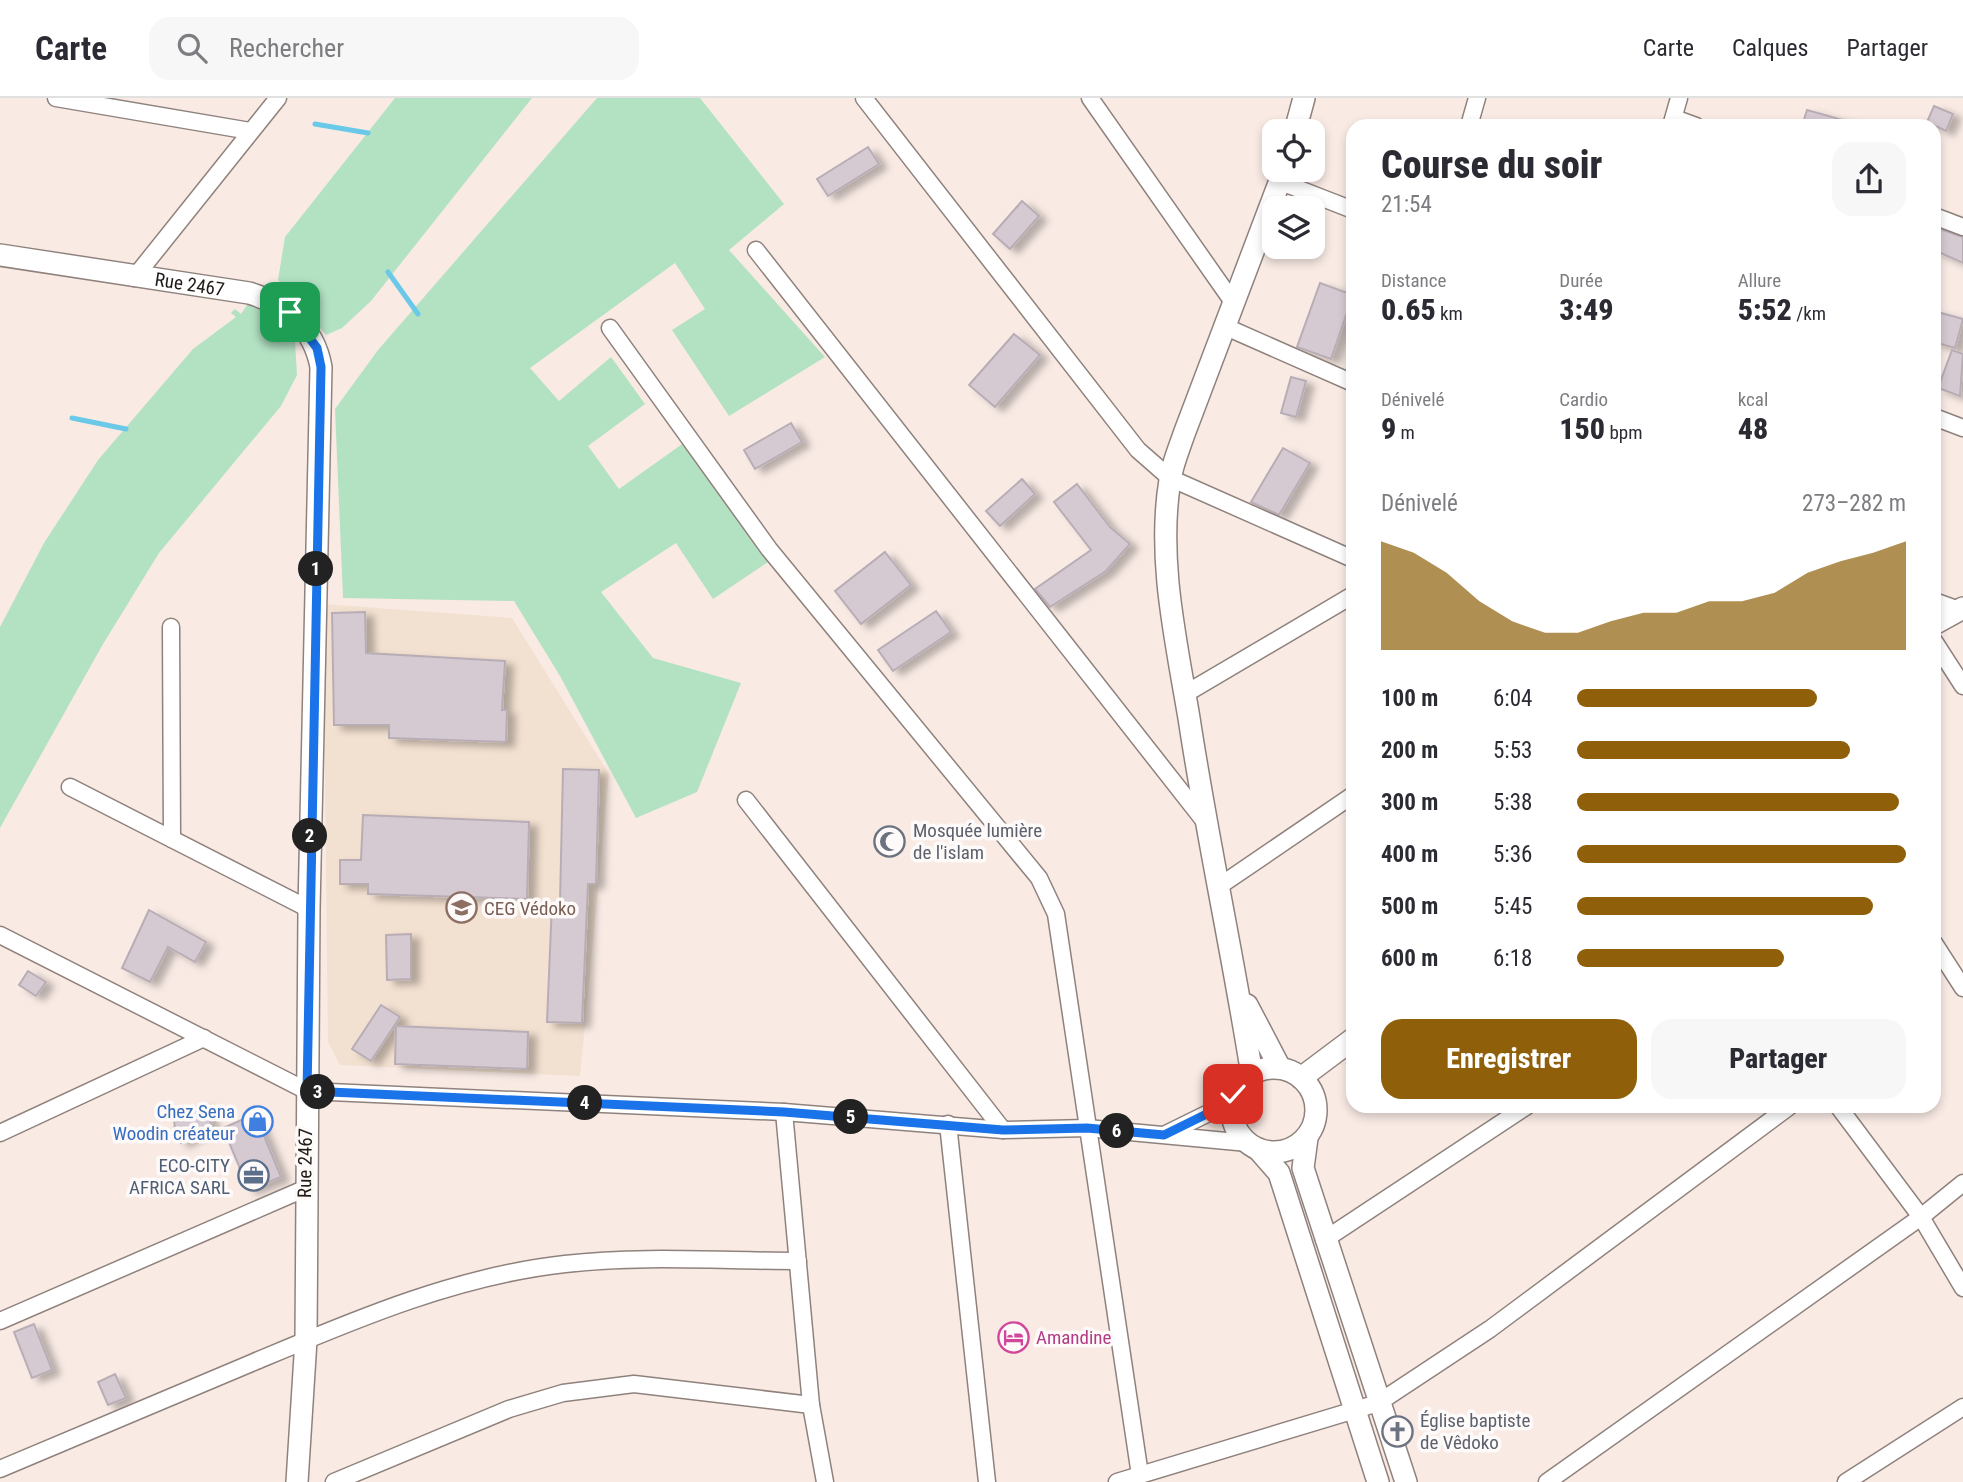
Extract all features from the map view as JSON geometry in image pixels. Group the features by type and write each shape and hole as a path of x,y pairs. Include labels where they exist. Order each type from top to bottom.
{"street":[{"path":"56,98 250,131"},
{"path":"134,278 278,98"},
{"path":"864,98 1138,450 1170,478 1346,556"},
{"path":"1090,98 1235,304"},
{"path":"1298,119 1304,98"},
{"path":"1471,119 1477,98"},
{"path":"1673,119 1679,98"},
{"path":"1252,1074 1238,987 1205,822 1165,550 1170,478 1281,182"},
{"path":"1295,182 1346,207"},
{"path":"1941,219 1963,227"},
{"path":"756,250 1205,822"},
{"name":"Rue 2467","path":"0,255 134,278 249,293 273,300 290,312 317,348 321,367 304,1189 306,1340 297,1482"},
{"path":"1226,327 1346,380"},
{"path":"610,328 769,549 1039,878 1056,914 1140,1475"},
{"path":"1941,420 1963,428"},
{"path":"1185,694 1346,600"},
{"path":"1941,603 1961,609"},
{"path":"1941,620 1961,609"},
{"path":"171,627 172,839"},
{"path":"1941,652 1963,686"},
{"path":"70,787 309,909"},
{"path":"746,800 1003,1130"},
{"path":"1217,887 1346,800"},
{"path":"0,934 307,1091 784,1112 1003,1130 1087,1128 1285,1151 1307,1138"},
{"path":"1941,954 1963,988"},
{"path":"1238,987 1280,1068 1306,1085 1316,1110 1307,1138 1303,1168 1324,1240 1406,1482"},
{"path":"0,1133 204,1038"},
{"path":"1306,1085 1346,1045"},
{"path":"1280,1068 1252,1074 1238,1087 1231,1102 1234,1126 1279,1173 1378,1482"},
{"path":"1164,1135 1231,1102"},
{"path":"784,1112 811,1405 825,1482"},
{"path":"1324,1240 1516,1113"},
{"path":"1117,1482 1378,1403 1490,1329 1781,1113"},
{"path":"1843,1113 1921,1217 1963,1288"},
{"path":"948,1124 987,1482"},
{"path":"1547,1482 1921,1217 1963,1183"},
{"path":"0,1321 304,1189"},
{"path":"0,1469 306,1340 428,1293 474,1280 564,1264 620,1260 798,1261"},
{"path":"334,1482 509,1409 564,1393 634,1384 811,1405"},
{"path":"1846,1482 1963,1407"}],"shaded area":[{"name":"CEG Védoko","path":"323,604 512,618 609,774 580,1076 340,1065 328,1042"}],"green space":[{"path":"395,98 532,98 371,301 342,328 326,335 278,280 285,237"},
{"path":"597,98 700,98 784,204 729,250 825,357 729,416 672,330 705,309 675,263 530,368 559,401 611,357 645,404 588,446 619,489 685,442 768,562 713,599 676,543 601,592 653,658 741,683 697,792 636,818 560,676 514,601 343,598 335,409 378,350"},
{"path":"249,302 267,312 295,342 297,375 281,406 159,553 103,644 0,828 0,627 44,543 98,460 193,349 236,317 231,313 235,309 241,314"}],"building":[{"path":"1934,106 1953,114 1946,131 1941,129 1941,119 1928,119"},
{"path":"1807,110 1839,119 1804,119"},
{"path":"868,147 879,164 828,196 817,179"},
{"path":"1022,201 1039,216 1010,249 993,234"},
{"path":"1941,229 1963,237 1963,263 1941,253"},
{"path":"1320,283 1346,292 1346,315 1331,359 1297,347"},
{"path":"1941,313 1963,319 1955,348 1941,344"},
{"path":"1014,334 1040,355 995,407 969,385"},
{"path":"1952,350 1963,354 1960,396 1941,389 1941,380"},
{"path":"1291,377 1306,381 1296,417 1281,413"},
{"path":"791,423 802,442 755,469 744,450"},
{"path":"1283,448 1310,463 1279,515 1251,502"},
{"path":"1022,479 1035,494 1000,526 986,511"},
{"path":"1077,484 1110,527 1130,544 1106,571 1050,607 1035,589 1091,550 1054,502"},
{"path":"885,552 911,585 861,624 835,591"},
{"path":"936,611 951,632 893,671 878,650"},
{"path":"365,612 366,653 505,661 502,710 507,710 506,742 389,738 389,725 334,725 332,613"},
{"path":"563,769 599,770 596,884 588,884 582,1023 547,1022 552,903 560,903"},
{"path":"363,815 529,822 527,899 368,894 368,884 340,884 340,860 361,860"},
{"path":"149,910 206,942 195,962 168,947 150,982 122,968"},
{"path":"411,934 411,979 387,980 386,935"},
{"path":"28,971 46,982 36,996 19,985"},
{"path":"381,1005 400,1017 371,1061 352,1049"},
{"path":"396,1026 528,1032 527,1069 395,1064"},
{"path":"204,1103 212,1126 181,1143 175,1133 174,1116"},
{"path":"255,1114 281,1177 249,1190 223,1128"},
{"path":"34,1324 52,1370 32,1378 14,1332"},
{"path":"115,1374 126,1398 108,1405 98,1382"}],"waterway":[{"path":"315,124 368,133"},
{"path":"388,272 418,314"},
{"path":"72,418 126,429"}],"place":[{"name":"Mosquée lumière de l'islam","path":"890,841"},
{"name":"CEG Védoko","path":"461,908"},
{"name":"Chez Sena Woodin créateur","path":"258,1122"},
{"name":"ECO-CITY AFRICA SARL","path":"253,1176"},
{"name":"Amandine","path":"1013,1337"},
{"name":"Église baptiste de Vêdoko","path":"1397,1431"}],"route":[{"path":"290,312 317,348 321,367 307,1091 784,1112 1003,1130 1087,1128 1164,1135 1192,1124 1231,1102 1233,1094"}]}
